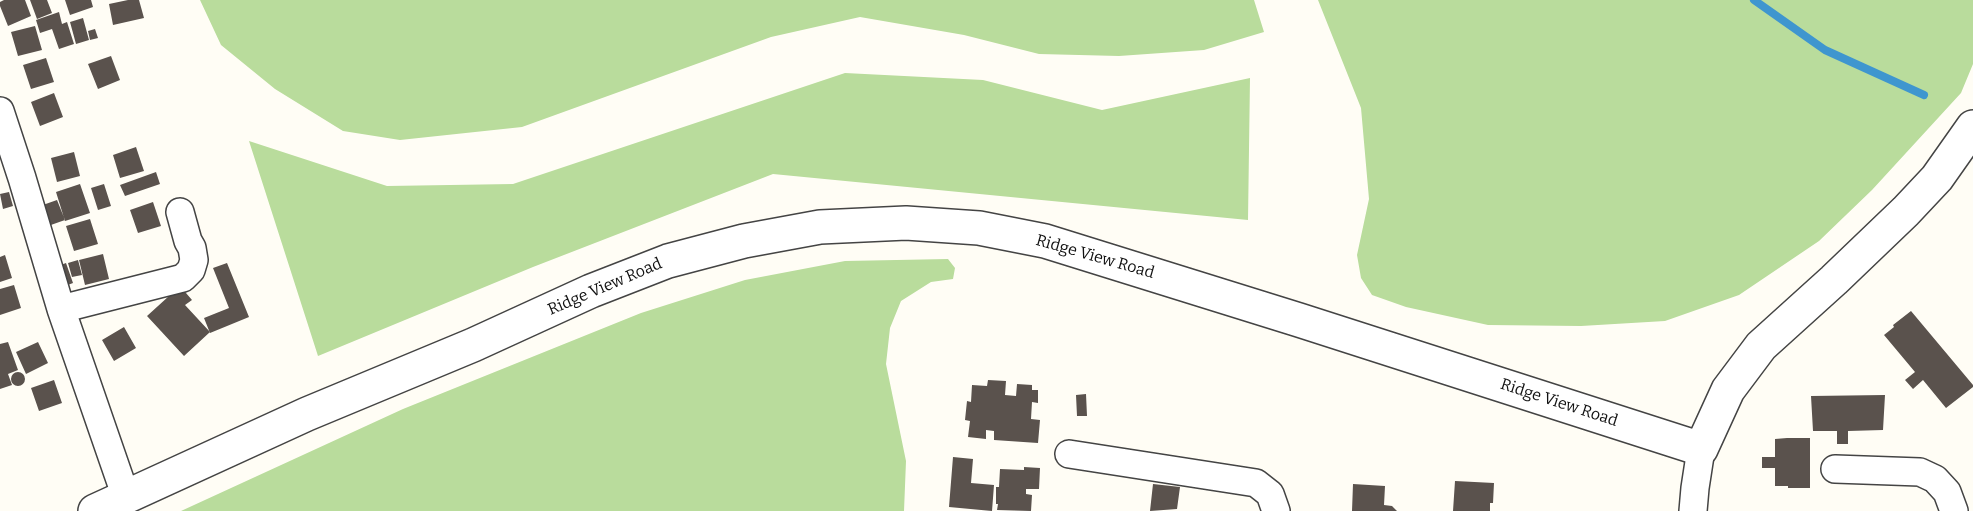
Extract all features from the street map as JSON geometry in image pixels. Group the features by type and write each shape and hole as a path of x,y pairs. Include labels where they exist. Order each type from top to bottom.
{"street":[{"path":"0,111 6,147 126,497"},
{"path":"1694,511 1701,449 1728,390 1761,346 1834,280 1937,178 1973,127"},
{"path":"61,309 183,278 191,270 194,260 180,212"},
{"name":"Ridge View Road","path":"95,511 307,414 473,345 591,291 668,261 744,241 820,227 906,223 979,228 1045,241 1310,323 1701,449"},
{"path":"1070,454 1256,483 1270,494 1276,511"},
{"path":"1835,469 1920,472 1935,479 1947,492 1954,511"}],"green space":[{"path":"200,0 1254,0 1264,32 1204,50 1119,56 1039,54 964,35 860,17 771,37 522,127 400,140 343,131 275,89 221,45"},
{"path":"1318,0 1973,0 1973,64 1961,93 1872,190 1819,241 1739,295 1665,321 1581,326 1488,325 1406,307 1372,295 1361,278 1357,255 1369,199 1361,108"},
{"path":"845,73 983,80 1102,110 1250,78 1248,220 773,174 533,267 318,356 249,141 387,186 513,184"},
{"path":"948,259 955,268 953,279 931,282 901,301 890,328 886,364 906,461 904,511 181,511 403,409 641,313 745,280 845,261"}],"building":[{"path":"25,0 31,16 8,26 0,6 0,2"},
{"path":"30,0 47,0 52,13 37,19"},
{"path":"65,0 91,0 93,7 70,15"},
{"path":"139,0 144,18 113,25 109,4"},
{"path":"59,12 62,24 67,22 74,44 59,49 52,29 40,33 36,20"},
{"path":"83,18 89,40 76,44 70,22"},
{"path":"35,26 42,50 18,56 11,32"},
{"path":"95,29 98,38 90,40 88,31"},
{"path":"111,56 120,80 98,89 88,64"},
{"path":"46,58 54,82 31,89 23,65"},
{"path":"54,93 63,117 40,126 31,102"},
{"path":"136,147 144,171 120,178 113,155"},
{"path":"74,152 80,176 57,182 51,158"},
{"path":"156,172 160,184 125,196 120,185"},
{"path":"80,184 90,213 65,221 56,192"},
{"path":"104,184 111,206 98,210 91,188"},
{"path":"9,192 13,206 3,209 0,194"},
{"path":"57,200 65,220 48,226 40,206"},
{"path":"153,202 161,226 138,233 130,210"},
{"path":"90,219 98,244 74,251 66,226"},
{"path":"103,254 109,279 85,285 79,260"},
{"path":"5,255 12,278 0,282 0,257"},
{"path":"78,260 82,275 72,277 68,263"},
{"path":"66,263 73,283 65,286 58,266"},
{"path":"227,263 249,317 210,333 204,318 229,308 213,268"},
{"path":"14,285 21,308 0,315 0,289"},
{"path":"180,286 192,300 185,305 210,332 184,356 147,316"},
{"path":"1911,311 1973,385 1946,408 1923,380 1913,389 1905,380 1915,372 1884,335"},
{"path":"124,327 136,348 114,361 102,340"},
{"path":"8,342 18,370 8,374 12,385 0,389 0,344"},
{"path":"38,342 48,363 26,374 16,352"},
{"path":"15,372 21,372 25,379 21,386 15,386 11,382 11,376"},
{"path":"54,380 62,403 39,411 31,388"},
{"path":"988,380 1006,381 1005,395 1016,396 1017,384 1032,385 1032,390 1038,390 1038,403 1032,402 1031,419 1040,420 1038,443 994,440 994,431 986,430 986,439 968,437 970,421 965,420 967,401 971,402 972,385 987,386"},
{"path":"1086,394 1087,416 1077,416 1076,395"},
{"path":"1885,395 1883,430 1848,431 1848,444 1837,444 1837,431 1813,431 1811,396"},
{"path":"1810,438 1810,488 1775,486 1775,468 1762,468 1762,457 1775,457 1775,439"},
{"path":"953,457 973,459 971,483 994,485 992,511 949,507"},
{"path":"1024,467 1040,468 1039,489 1026,489 1026,494 1032,495 1031,511 997,510 996,487 999,487 1000,469 1024,470"},
{"path":"1455,481 1494,483 1493,503 1490,503 1490,511 1453,511"},
{"path":"1153,484 1180,487 1177,509 1150,511"},
{"path":"1353,484 1385,486 1384,505 1392,506 1397,511 1352,511"}],"waterway":[{"path":"1754,0 1825,50 1924,95"}]}
